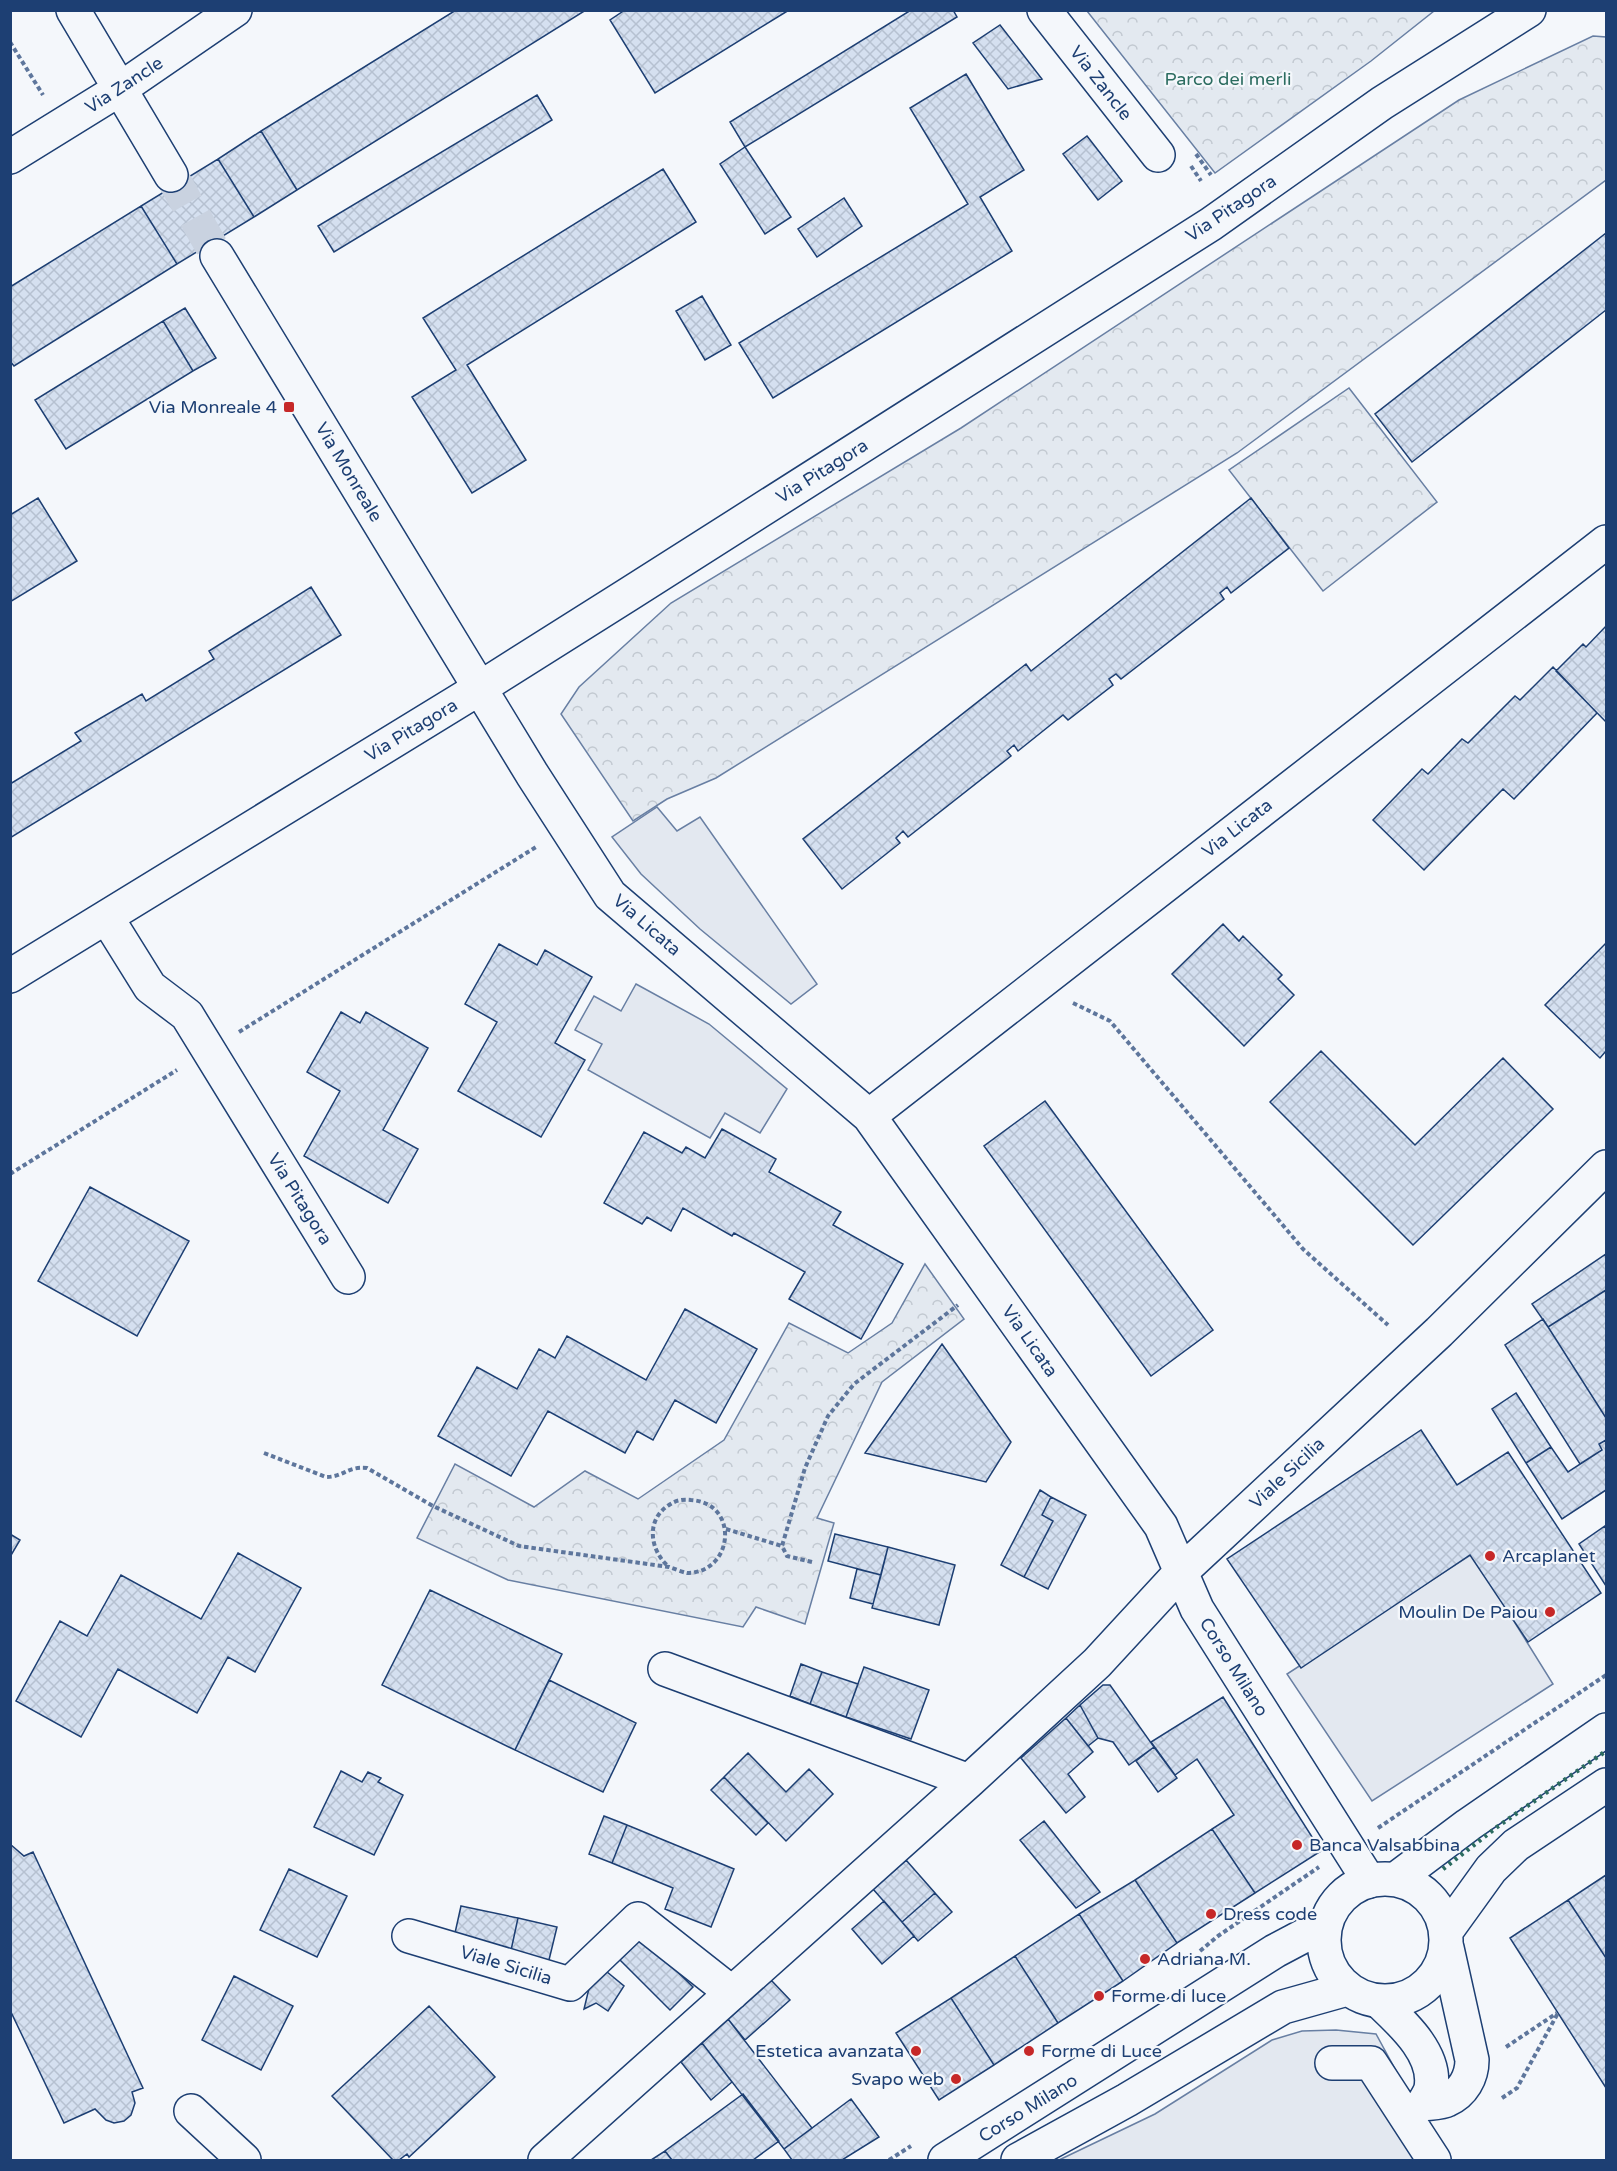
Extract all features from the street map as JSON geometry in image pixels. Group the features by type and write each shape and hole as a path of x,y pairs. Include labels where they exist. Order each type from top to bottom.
{"street":[{"path":"73,10 171,175"},
{"name":"Via Zancle","path":"10,157 120,89 235,10"},
{"name":"Via Zancle","path":"1044,10 1158,155"},
{"name":"Via Pitagora","path":"10,976 480,688 1211,224 1382,103 1528,10"},
{"name":"Via Monreale","path":"217,256 480,688"},
{"name":"Via Licata","path":"869,1116 1606,542"},
{"name":"Via Licata","path":"480,688 610,895 869,1116 1161,1526 1181,1572"},
{"name":"Via Pitagora","path":"107,918 150,987 187,1015 348,1277"},
{"name":"Viale Sicilia","path":"545,2160 969,1781 1097,1663 1181,1572 1440,1332 1606,1167"},
{"name":"Corso Milano","path":"1181,1572 1197,1609 1349,1847 1383,1880"},
{"path":"665,1669 969,1781"},
{"path":"1606,1730 1468,1825 1383,1880 1355,1887 1342,1897 1332,1910 1326,1924 1324,1942 1327,1960 1335,1976 1347,1989 1363,1998 1380,2002 1411,1997 1435,1976 1447,1939 1491,1869 1516,1845 1606,1785"},
{"path":"1383,1880 1410,1883 1424,1892 1439,1909 1472,2061 1472,2072 1463,2087 1447,2101 1414,2110"},
{"name":"Viale Sicilia","path":"409,1936 570,1984 638,1919 732,1993"},
{"name":"Corso Milano","path":"945,2160 1275,1951 1326,1924"},
{"path":"1018,2160 1127,2100 1283,2007 1347,1989"},
{"path":"1380,2002 1402,2023 1425,2053 1432,2070 1431,2090 1414,2110"},
{"path":"1332,2063 1371,2063 1414,2110 1434,2160"},
{"path":"191,2110 244,2160"}],"path":[{"path":"10,42 45,98"},
{"path":"1193,150 1211,175"},
{"path":"10,1173 539,845"},
{"path":"1069,998 1074,1005 1110,1021 1303,1249 1388,1325"},
{"path":"812,1562 787,1556 782,1546 805,1468 828,1416 854,1384 961,1303"},
{"path":"264,1453 326,1477 336,1477 356,1467 367,1468 433,1506 519,1546 669,1567 686,1573 706,1569 718,1559 722,1551 726,1529 721,1516 715,1509 700,1500 682,1499 669,1505 658,1516 652,1533 656,1551 669,1567"},
{"path":"726,1529 782,1546"},
{"path":"1192,1959 1218,1936 1606,1675"},
{"path":"1500,2100 1517,2088 1558,2013 1502,2049"}],"green space":[{"name":"Parco dei merli","path":"1087,11 1434,11 1371,61 1215,173"},
{"path":"1593,36 1606,37 1606,180 1237,453 716,778 667,799 633,821 561,714 579,687 671,603 961,428 1459,100"},
{"path":"1349,388 1437,502 1323,591 1229,470"},
{"path":"925,1264 964,1319 882,1382 817,1518 834,1523 805,1624 756,1607 743,1627 508,1580 417,1538 455,1464 534,1507 585,1471 638,1499 724,1440 789,1323 848,1353 892,1323"}],"shaded area":[{"path":"657,807 677,831 700,817 817,984 791,1004 700,929 641,874 612,837"},
{"path":"636,984 709,1024 787,1089 760,1133 725,1113 710,1138 588,1070 602,1044 575,1030 594,996 621,1011"},
{"path":"1472,1554 1553,1684 1372,1801 1287,1674"},
{"path":"1336,2030 1376,2034 1425,2124 1451,2160 1059,2160 1155,2114 1272,2040 1302,2031"}],"building":[{"path":"456,10 586,10 297,190 261,131"},
{"path":"625,10 789,10 655,93 610,20"},
{"path":"911,10 953,10 957,17 745,147 730,122"},
{"path":"1000,25 1042,79 1008,89 973,43"},
{"path":"966,74 1024,170 980,197 1012,251 773,398 739,343 968,204 910,108"},
{"path":"537,95 552,120 334,252 318,226"},
{"path":"261,131 297,190 254,217 218,159"},
{"path":"1087,136 1122,181 1098,200 1063,154"},
{"path":"745,147 791,217 765,234 720,164"},
{"path":"218,159 254,217 177,264 141,206"},
{"path":"663,169 696,222 467,365 526,460 472,493 412,397 456,370 423,318"},
{"path":"844,198 862,226 817,257 798,229"},
{"path":"141,206 177,264 14,366 10,361 10,287"},
{"path":"1606,233 1606,310 1412,462 1375,414"},
{"path":"702,296 731,345 705,360 676,311"},
{"path":"185,308 216,358 193,371 163,321"},
{"path":"163,321 193,371 66,449 35,400"},
{"path":"38,498 77,561 10,602 10,515"},
{"path":"1251,498 1289,548 1231,593 1227,587 1220,593 1224,599 1121,679 1116,674 1109,679 1113,685 1068,720 1063,715 1018,751 1014,745 1007,751 1011,756 908,837 903,831 896,838 900,843 842,889 803,839 1026,664 1031,671"},
{"path":"311,587 341,635 10,838 10,784 81,741 75,733 142,694 146,701 214,659 209,651"},
{"path":"1606,626 1606,722 1556,671 1583,644 1586,647"},
{"path":"1553,667 1597,713 1514,799 1503,789 1424,870 1373,820 1422,769 1428,774 1462,739 1468,743 1515,696 1520,700"},
{"path":"1223,924 1239,941 1243,936 1282,975 1278,979 1294,995 1244,1046 1172,974"},
{"path":"1606,943 1606,1051 1600,1058 1545,1005"},
{"path":"499,944 537,965 545,950 592,977 555,1043 585,1060 541,1137 458,1091 497,1022 465,1004"},
{"path":"341,1012 360,1023 366,1012 428,1048 383,1130 418,1149 388,1203 304,1156 340,1091 307,1072"},
{"path":"1321,1051 1415,1145 1503,1058 1553,1109 1413,1245 1270,1102"},
{"path":"1045,1101 1213,1330 1151,1376 984,1146"},
{"path":"722,1129 776,1159 769,1172 841,1212 833,1225 903,1264 861,1339 789,1299 805,1272 734,1233 732,1236 683,1208 671,1231 647,1217 642,1224 604,1203 644,1132 682,1153 686,1147 705,1158"},
{"path":"90,1187 189,1241 137,1336 38,1281"},
{"path":"1606,1254 1606,1290 1548,1327 1532,1304"},
{"path":"1606,1290 1606,1418 1548,1327"},
{"path":"685,1309 757,1349 716,1423 675,1400 653,1440 637,1431 625,1453 548,1411 511,1476 438,1436 477,1367 517,1389 539,1349 555,1358 567,1336 646,1380"},
{"path":"1543,1319 1606,1418 1606,1440 1599,1444 1602,1450 1580,1464 1505,1345"},
{"path":"942,1344 1011,1442 986,1482 865,1453"},
{"path":"1516,1393 1551,1447 1526,1463 1492,1409"},
{"path":"1421,1430 1457,1485 1508,1452 1601,1593 1528,1642 1470,1555 1301,1668 1227,1559"},
{"path":"1606,1440 1606,1490 1562,1519 1526,1463 1551,1447 1568,1472 1602,1450 1599,1444"},
{"path":"1040,1490 1051,1497 1042,1515 1053,1521 1024,1577 1001,1565"},
{"path":"1051,1497 1086,1515 1048,1589 1024,1577 1053,1521 1042,1515"},
{"path":"1605,1526 1606,1529 1606,1586 1579,1544"},
{"path":"10,1534 20,1540 10,1557"},
{"path":"835,1534 888,1547 881,1575 828,1561"},
{"path":"888,1547 955,1565 939,1625 872,1608"},
{"path":"238,1553 301,1588 255,1672 228,1657 197,1713 118,1669 81,1737 16,1701 60,1621 87,1636 121,1575 201,1619"},
{"path":"857,1569 881,1575 873,1604 850,1598"},
{"path":"430,1590 562,1654 515,1750 382,1685"},
{"path":"801,1664 822,1672 810,1704 790,1696"},
{"path":"864,1667 929,1690 911,1739 846,1717"},
{"path":"822,1672 858,1684 846,1717 810,1704"},
{"path":"549,1680 636,1723 603,1792 515,1750"},
{"path":"1103,1685 1110,1685 1154,1747 1129,1765 1113,1742 1098,1738 1080,1705"},
{"path":"1223,1697 1321,1851 1255,1893 1212,1829 1234,1815 1197,1759 1175,1775 1151,1742"},
{"path":"1080,1705 1098,1738 1088,1746 1066,1718"},
{"path":"1066,1718 1093,1752 1068,1774 1085,1797 1066,1813 1021,1758"},
{"path":"1154,1747 1177,1778 1158,1792 1136,1761"},
{"path":"748,1753 786,1792 809,1769 833,1794 786,1841 724,1777"},
{"path":"341,1771 362,1782 368,1772 381,1778 378,1782 403,1795 374,1855 314,1827"},
{"path":"724,1777 768,1823 756,1835 711,1790"},
{"path":"604,1816 627,1825 612,1863 589,1854"},
{"path":"1044,1821 1100,1892 1076,1908 1020,1840"},
{"path":"627,1825 734,1869 711,1927 665,1909 673,1888 612,1863"},
{"path":"1212,1829 1255,1893 1177,1943 1135,1880"},
{"path":"10,1844 24,1856 33,1852 143,2088 132,2092 135,2103 131,2115 124,2121 114,2123 106,2120 95,2109 64,2123 10,2010"},
{"path":"906,1860 935,1893 902,1922 873,1889"},
{"path":"289,1869 347,1896 317,1957 260,1930"},
{"path":"1606,1875 1606,1958 1568,1900"},
{"path":"1135,1880 1177,1943 1123,1981 1079,1914"},
{"path":"935,1893 952,1912 918,1941 902,1922"},
{"path":"1568,1900 1606,1958 1606,2088 1510,1938"},
{"path":"884,1901 914,1936 882,1964 852,1929"},
{"path":"461,1906 518,1918 510,1955 453,1942"},
{"path":"1079,1914 1123,1981 1058,2023 1015,1956"},
{"path":"518,1918 557,1927 548,1964 510,1955"},
{"path":"641,1936 693,1987 670,2010 619,1959"},
{"path":"1015,1956 1058,2023 994,2065 951,1998"},
{"path":"601,1967 624,1986 608,2011 596,2003 584,2009 592,1976"},
{"path":"234,1976 293,2006 261,2070 202,2040"},
{"path":"771,1980 790,2000 745,2040 728,2019"},
{"path":"951,1998 994,2065 939,2100 896,2033"},
{"path":"429,2006 495,2077 409,2157 407,2154 399,2160 393,2160 332,2096"},
{"path":"728,2019 812,2128 784,2149 702,2043"},
{"path":"702,2043 732,2082 711,2100 681,2062"},
{"path":"743,2094 779,2141 753,2160 672,2160 665,2151"},
{"path":"851,2099 879,2137 842,2160 792,2160 784,2149"},
{"path":"665,2151 672,2160 651,2160"}],"tunnel":[{"path":"171,175 217,256"}],"hedge":[{"path":"1443,1869 1497,1827 1606,1751"}],"place":[{"name":"Via Monreale 4","path":"289,407"},
{"name":"Arcaplanet","path":"1490,1556"},
{"name":"Moulin De Paiou","path":"1550,1612"},
{"name":"Banca Valsabbina","path":"1297,1845"},
{"name":"Dress code","path":"1211,1914"},
{"name":"Adriana M.","path":"1145,1959"},
{"name":"Forme di luce","path":"1099,1996"},
{"name":"Estetica avanzata","path":"916,2051"},
{"name":"Forme di Luce","path":"1029,2051"},
{"name":"Svapo web","path":"956,2079"}]}
